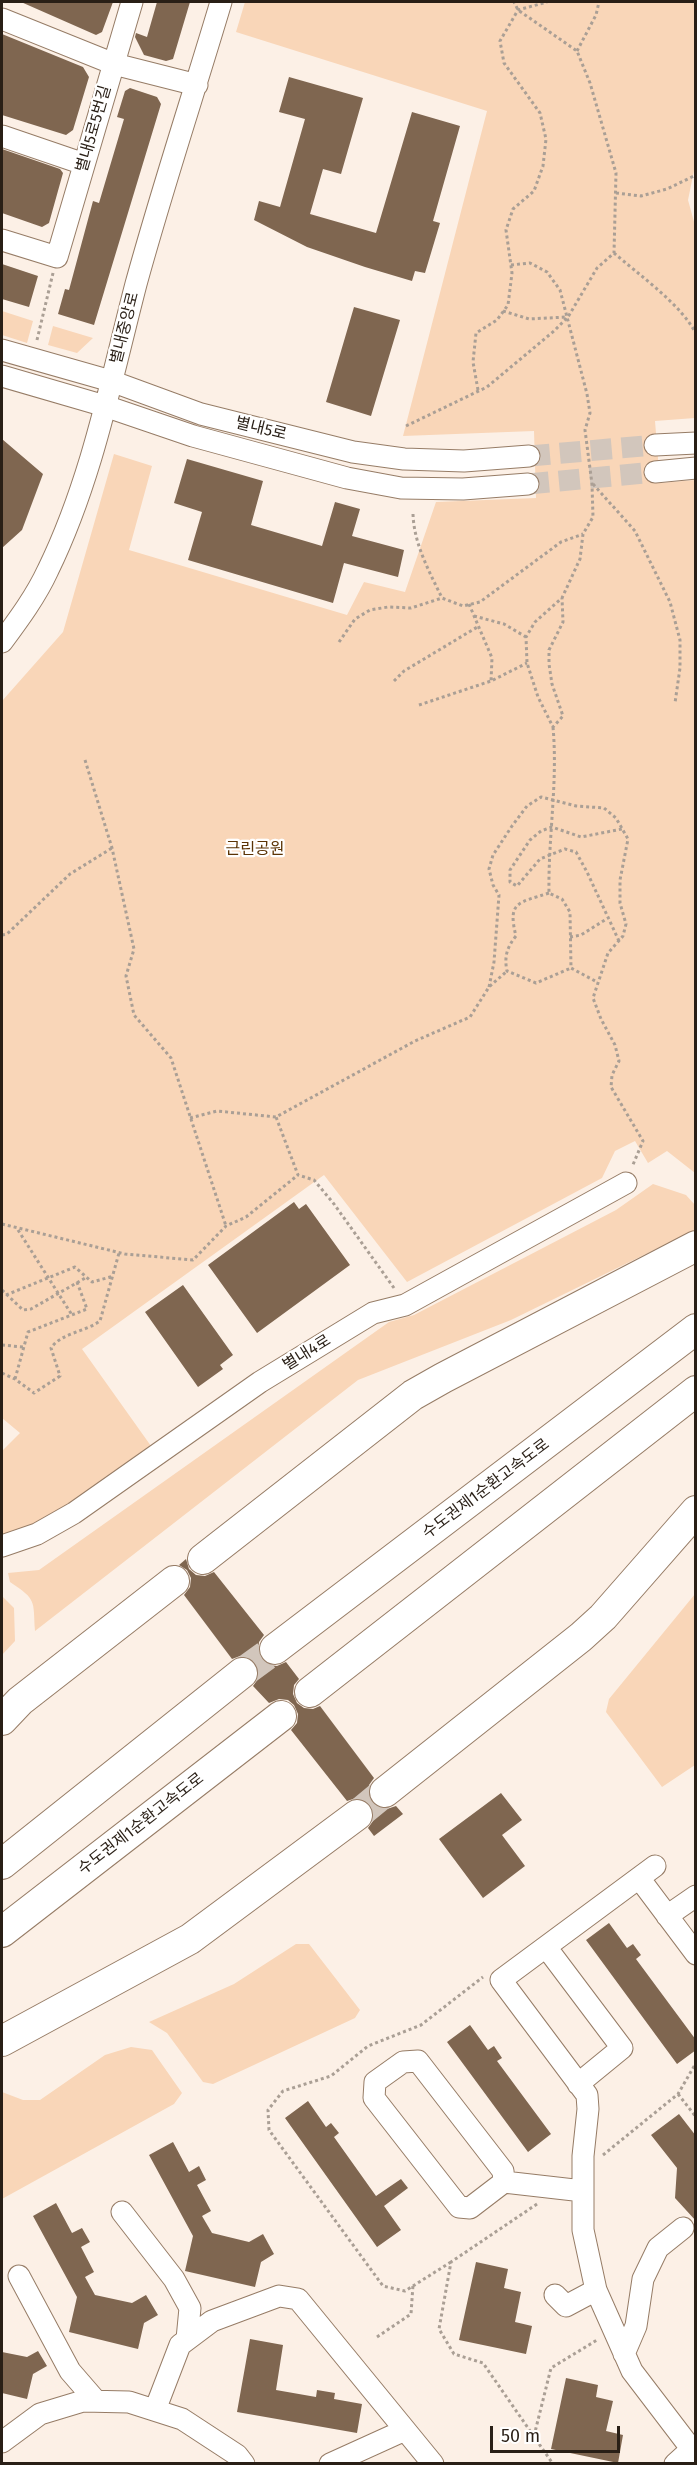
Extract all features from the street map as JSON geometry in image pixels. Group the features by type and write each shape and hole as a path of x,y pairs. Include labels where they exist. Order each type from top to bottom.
{"highway":[{"path":"203,1558 413,1395 696,1246"},
{"name":"수도권제1순환고속도로","path":"275,1649 696,1329"},
{"path":"310,1692 696,1391"},
{"path":"385,1792 581,1637 603,1617 696,1511"},
{"path":"2,1720 20,1701 174,1581"},
{"path":"2,1864 242,1673"},
{"name":"수도권제1순환고속도로","path":"2,1932 281,1716"},
{"path":"2,2042 190,1939 357,1815"}],"street":[{"name":"별내5로5번길","path":"57,257 132,2"},
{"name":"별내중앙로","path":"2,642 26,609 48,570 77,504 137,282 221,2"},
{"path":"2,19 114,64 196,85"},
{"path":"2,136 84,164"},
{"path":"2,240 57,257"},
{"name":"별내5로","path":"2,350 111,381 201,414 353,452 404,459 464,461 528,456"},
{"name":"별내5로","path":"2,376 105,406 193,436 346,478 400,488 463,489 528,484"},
{"path":"655,445 696,443"},
{"path":"655,472 696,468"},
{"name":"별내4로","path":"2,1546 37,1534 74,1513 260,1382 373,1313 405,1305 626,1183"},
{"path":"675,2463 694,2450 632,2371 596,2290 583,2230 587,2096 501,1980 647,1872 667,1916 696,1954"},
{"path":"667,1916 696,1896"},
{"path":"546,1947 622,2048 578,2084"},
{"path":"504,2182 503,2171 418,2061 403,2062 375,2082 374,2098 459,2207 470,2208 504,2182 561,2188 583,2181"},
{"path":"122,2212 174,2279 190,2308 188,2339"},
{"path":"624,2354 636,2326 643,2279 658,2248 684,2228"},
{"path":"19,2276 70,2371 96,2401"},
{"path":"555,2295 566,2306 596,2290"},
{"path":"155,2410 180,2344 212,2321 279,2296 298,2299 433,2463"},
{"path":"2,2442 40,2414 83,2401 129,2402 182,2419 237,2455 244,2463"},
{"path":"330,2463 405,2430"}],"path":[{"path":"406,426 487,387 546,338 568,317 597,268 614,253 616,173 590,83 577,51 518,10 514,2"},
{"path":"478,391 473,362 476,333 497,320 508,305 512,273 506,230 513,208 534,191 543,166 546,140 540,113 504,63 500,41 518,10 547,2"},
{"path":"577,51 596,15 599,2"},
{"path":"616,193 641,196 667,189 696,175"},
{"path":"614,253 657,289 691,325 696,334"},
{"path":"33,359 57,257"},
{"path":"511,265 530,263 547,272 560,290 590,413 585,430 592,484 593,517 583,534 580,559 562,598 535,622 526,637 527,663 538,697 553,728 555,800 548,855 549,893"},
{"path":"503,311 529,319 568,317"},
{"path":"592,484 634,531 670,602 680,640 680,668 675,702"},
{"path":"413,514 414,529 428,570 442,598"},
{"path":"339,642 355,619 370,610 388,607 411,608 442,598 463,606 480,602 561,542 583,534"},
{"path":"553,728 562,716 552,684 549,650 563,622 562,598"},
{"path":"469,604 492,658 491,681"},
{"path":"474,616 504,624 526,637"},
{"path":"394,681 404,671 479,626"},
{"path":"419,705 491,681 527,663"},
{"path":"85,760 112,848 134,949 126,976 134,1015 171,1058 226,1226"},
{"path":"489,987 494,962 499,895 493,885 489,869 493,855 527,806 541,797 576,806 604,808 616,818 628,839 620,880 620,903 626,924 623,936 608,953 593,998 615,1045 619,1061 612,1075 611,1087 642,1141 626,1183"},
{"path":"618,941 576,852 565,849 548,855 540,860 517,886 510,882 510,870 530,840 541,831 552,827 580,837 622,829"},
{"path":"2,935 7,934 70,874 112,848"},
{"path":"507,971 505,961 508,945 516,936 511,917 514,908 525,901 549,893 562,899 570,912 571,968"},
{"path":"570,936 581,935 608,918"},
{"path":"507,971 536,983 571,968"},
{"path":"571,968 597,982"},
{"path":"190,1118 217,1111 276,1117 415,1041 470,1017 489,987 507,971"},
{"path":"276,1117 298,1175"},
{"path":"2,1224 119,1253 193,1260 226,1226 246,1217 298,1175"},
{"path":"298,1175 314,1180 334,1204 405,1305"},
{"path":"17,1228 72,1315"},
{"path":"2,1373 15,1378 34,1393 60,1376 51,1348 56,1341 91,1328 100,1321 119,1253"},
{"path":"6,1295 75,1267 92,1282 114,1276"},
{"path":"2,1290 23,1310 31,1309 87,1277"},
{"path":"15,1378 28,1332 87,1309 77,1282"},
{"path":"2,1345 23,1347"},
{"path":"583,2181 678,2094 696,2063"},
{"path":"678,2094 696,2117"},
{"path":"553,2463 483,2363 454,2354 439,2329 451,2262 561,2188"},
{"path":"377,2337 411,2314 413,2285"},
{"path":"534,2436 550,2368 613,2331"}],"green space":[{"name":"근린공원","path":"245,2 695,2 696,161 688,200 696,229 695,418 655,421 660,483 695,480 695,1173 667,1151 648,1163 635,1141 615,1151 602,1178 407,1282 324,1175 82,1349 151,1446 29,1533 2,1540 2,1451 20,1433 2,1418 2,701 63,632 114,454 152,466 129,550 347,615 364,582 405,592 436,502 536,498 534,431 403,436 487,111 236,32"},
{"path":"2,311 33,321 27,343 2,335"},
{"path":"53,326 93,338 77,353 48,345"},
{"path":"653,1184 686,1195 695,1205 695,1230 511,1320 358,1380 35,1631 32,1602 25,1593 10,1582 8,1573 39,1570 389,1322 414,1315 616,1210"},
{"path":"695,1594 695,1765 662,1787 606,1712 609,1699"},
{"path":"2,1596 14,1608 15,1641 2,1655"},
{"path":"296,1944 309,1944 360,2010 355,2018 213,2084 203,2082 167,2033 149,2022 234,1984"},
{"path":"131,2047 152,2050 182,2093 174,2104 2,2199 2,2092 23,2100 40,2100 105,2055"}],"building":[{"path":"21,2 113,2 102,32 96,35"},
{"path":"157,2 190,2 173,59 166,61 144,55 135,37 136,33 147,37"},
{"path":"2,34 83,67 89,77 73,130 66,135 2,115"},
{"path":"289,77 363,98 341,174 323,169 310,214 376,233 412,112 460,126 433,221 440,223 425,273 415,271 412,281 365,267 307,247 254,220 259,201 280,207 305,119 279,112"},
{"path":"130,88 157,97 161,104 94,325 58,314 65,289 69,290 93,201 99,203 124,119 117,117 125,91"},
{"path":"2,149 60,169 63,173 49,223 42,227 2,213"},
{"path":"2,264 38,276 29,307 2,299"},
{"path":"354,307 400,320 371,416 326,402"},
{"path":"2,439 43,474 22,530 2,548"},
{"path":"187,459 263,481 251,525 322,546 335,502 360,509 352,536 404,550 398,577 344,563 333,603 188,560 202,512 174,503"},
{"path":"294,1202 299,1209 306,1204 350,1265 257,1333 208,1265"},
{"path":"183,1285 233,1355 220,1365 223,1369 198,1387 145,1312"},
{"path":"186,1559 189,1569 196,1575 205,1576 214,1572 264,1635 259,1642 258,1651 262,1660 269,1665 277,1666 286,1662 299,1679 294,1685 293,1694 297,1703 304,1708 313,1709 320,1706 374,1778 369,1785 368,1794 372,1803 379,1808 387,1809 396,1806 403,1814 374,1836 368,1828 373,1821 374,1814 370,1804 363,1799 356,1798 347,1801 291,1730 297,1723 298,1714 294,1705 288,1700 279,1699 269,1703 253,1686 258,1679 259,1671 256,1663 248,1657 240,1656 232,1659 184,1595 190,1587 191,1578 187,1570 179,1565"},
{"path":"501,1793 522,1820 502,1835 525,1866 483,1898 439,1839"},
{"path":"609,1923 627,1948 633,1944 641,1955 636,1959 696,2040 696,2050 677,2064 586,1940"},
{"path":"470,2025 488,2050 494,2046 502,2058 497,2061 551,2134 528,2152 447,2042"},
{"path":"308,2101 326,2127 331,2123 339,2133 334,2137 376,2196 401,2179 408,2188 384,2206 401,2230 377,2247 285,2118"},
{"path":"679,2114 696,2136 696,2221 675,2198 677,2168 651,2135"},
{"path":"173,2142 189,2172 199,2166 206,2180 197,2185 211,2211 202,2216 212,2233 249,2242 263,2234 274,2254 261,2262 255,2287 185,2271 193,2236 149,2155"},
{"path":"56,2203 72,2233 82,2228 90,2242 81,2247 94,2272 85,2277 95,2295 132,2303 146,2295 158,2315 144,2323 138,2349 69,2332 77,2297 33,2216"},
{"path":"476,2262 508,2269 504,2288 521,2292 515,2322 532,2326 526,2354 459,2340"},
{"path":"250,2339 283,2345 276,2390 316,2397 317,2390 335,2393 334,2399 362,2404 357,2433 237,2412"},
{"path":"38,2351 47,2366 33,2374 27,2399 2,2393 2,2352 27,2357"},
{"path":"566,2378 598,2385 596,2397 613,2401 606,2431 623,2435 618,2463 551,2449"}],"tunnel":[{"path":"529,456 655,445"},
{"path":"528,484 655,472"},
{"path":"242,1673 275,1649"},
{"path":"357,1815 385,1792"}]}
